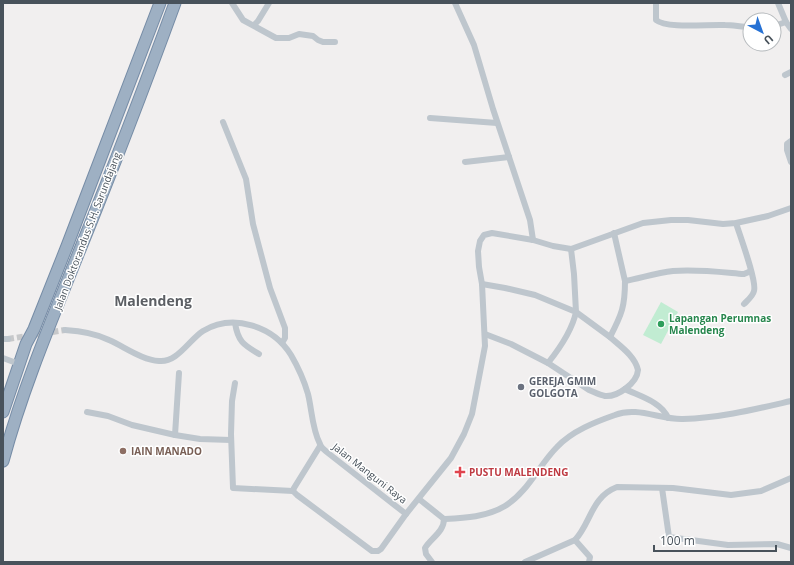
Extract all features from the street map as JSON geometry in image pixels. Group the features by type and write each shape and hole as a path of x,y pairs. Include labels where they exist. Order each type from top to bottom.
{"highway":[{"name":"Jalan Doktorandus S.H. Sarundajang","path":"3,412 18,364 64,253 160,3"},
{"name":"Jalan Doktorandus S.H. Sarundajang","path":"3,461 30,375 94,214 174,3"}],"street":[{"path":"232,3 244,20 276,38 289,38 299,34 313,36 323,42 335,42"},
{"path":"254,25 269,3"},
{"path":"455,3 474,45 497,123 530,220 533,240"},
{"path":"656,3 656,20 660,23 669,25 742,26"},
{"path":"778,3 786,22 791,29"},
{"path":"782,23 786,22"},
{"path":"430,118 497,123"},
{"path":"223,122 246,179 253,224 268,281 285,328 285,338 282,343"},
{"path":"791,141 787,144 786,148 791,162"},
{"path":"465,162 509,157"},
{"name":"Jalan Manguni Raya","path":"65,330 89,333 110,340 149,359 164,362 176,355 203,331 214,326 235,323 262,328 282,343 302,375 308,393 314,426 320,446 406,514 451,458 464,434 472,414 485,346 482,284 478,251 481,238 484,235 492,233 533,240 552,246 571,249 643,223 688,220 736,224 768,216 791,208"},
{"path":"736,224 751,271 754,290 753,294 744,304"},
{"path":"610,337 622,311 625,300 625,281 614,233"},
{"path":"548,363 565,338 574,320 576,312 571,249"},
{"path":"625,281 658,273 689,270 744,274 751,271"},
{"path":"482,284 535,295 576,312 610,337 628,354 637,367 638,374 625,389 605,396 589,390 548,363 511,344 485,334"},
{"path":"235,323 237,335 240,341 247,348 259,354"},
{"path":"3,358 18,364"},
{"path":"175,435 179,373"},
{"path":"235,384 232,401 231,440 233,488 293,491 372,551 378,551 381,549 406,514"},
{"path":"625,389 655,403 666,412 668,418"},
{"path":"419,499 444,519 479,515 505,507 519,495 556,447 573,433 610,416 623,412 686,419 730,414 791,401"},
{"path":"87,412 108,416 132,425 175,435 231,440"},
{"path":"293,491 320,446"},
{"path":"525,562 575,540 595,506 610,490 617,487 687,489 738,495 761,491 791,478"},
{"path":"662,488 669,537 721,545 777,544 791,548"},
{"path":"432,562 426,554 425,548 441,530 444,519"},
{"path":"575,540 590,557 589,562"}],"green space":[{"name":"Lapangan Perumnas Malendeng","path":"661,302 678,312 661,344 643,335"}],"tunnel":[{"path":"8,339 65,330"}],"place":[{"name":"Lapangan Perumnas Malendeng","path":"661,324"},
{"name":"GEREJA GMIM GOLGOTA","path":"521,387"},
{"name":"IAIN MANADO","path":"123,451"},
{"name":"PUSTU MALENDENG","path":"460,472"}],"district":[{"name":"Malendeng","path":"153,301"}]}
